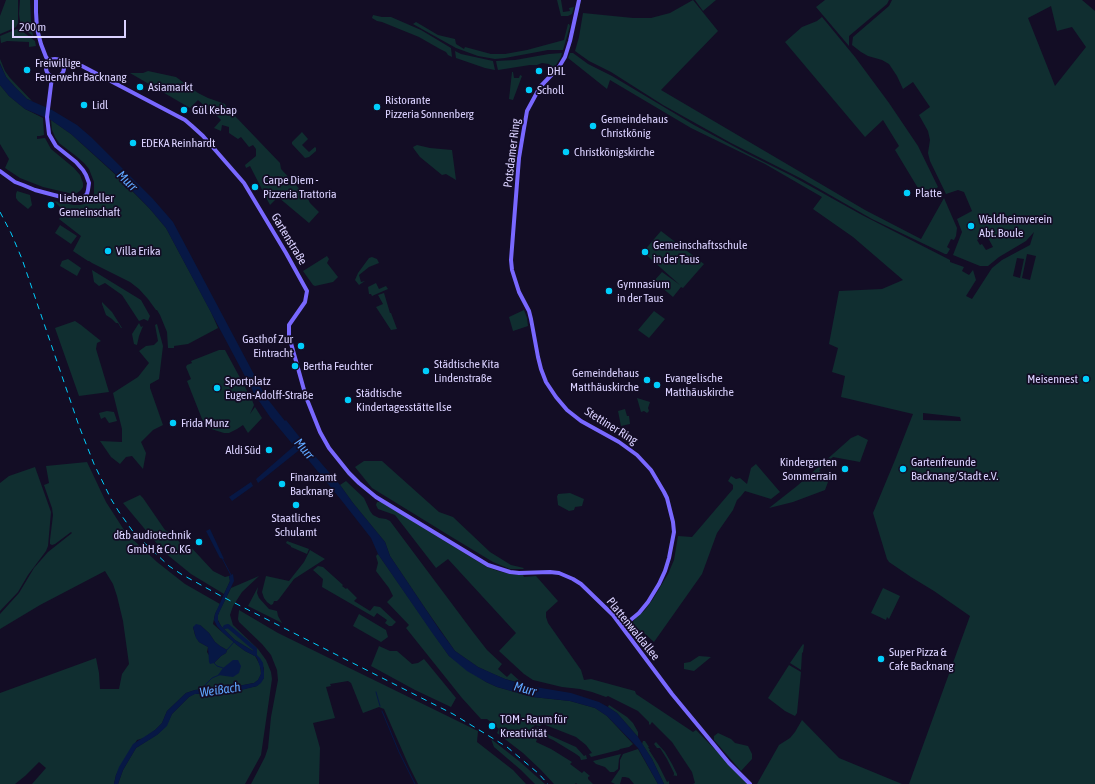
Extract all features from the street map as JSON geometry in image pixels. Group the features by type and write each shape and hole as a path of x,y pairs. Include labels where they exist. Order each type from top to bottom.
{"street":[{"path":"36,0 38,33 46,57 49,61"},
{"name":"Potsdamer Ring","path":"514,232 519,158 527,111 540,87 565,57 579,0"},
{"path":"58,59 64,65 62,75 52,77 48,74 46,65 49,61 58,59"},
{"name":"Gartenstraße","path":"64,65 74,63 82,66 184,120 204,136 244,183 307,291 305,302 290,322 288,332 306,397 320,432 329,448 348,473 376,497"},
{"path":"0,172 15,182 35,190 69,199 79,199 87,194 89,184 86,175 76,162 61,151 53,142 49,134 47,125 48,104 52,77"},
{"name":"Stettiner Ring","path":"514,232 511,260 512,270 529,312 541,369 551,390 567,410 581,421 619,442 637,455 651,470 667,498 674,532 665,571 660,584 648,602 639,613 622,627"},
{"name":"Plattenwaldallee","path":"376,497 488,565 510,572 555,573 573,578 581,584 613,615 672,694 705,735 729,763 750,784"}],"green space":[{"path":"6,0 18,0 18,23 16,27 0,34 0,16"},
{"path":"20,0 30,0 33,36 21,27 19,14"},
{"path":"557,0 561,0 563,12 570,11 569,8 574,7 572,14 568,16 561,16"},
{"path":"693,0 718,31 661,90 865,210 921,239 944,198 957,228 954,240 951,239 947,247 950,249 947,254 872,219 802,179 731,143 663,105 611,72 589,61 575,51 583,13 633,18 651,18 670,13"},
{"path":"695,0 716,0 703,11"},
{"path":"825,0 889,0 887,4 849,36 849,46 816,7"},
{"path":"892,0 1082,0 1095,11 1095,784 909,784 970,616 889,562 887,559 873,513 913,414 841,397 845,376 832,372 838,348 829,344 839,291 882,289 903,280 853,237 813,209 822,197 765,164 691,128 610,80 607,89 568,58 570,53 573,53 588,64 612,76 694,125 792,176 862,215 950,260 950,262 964,267 962,271 969,275 973,270 976,280 966,296 972,299 992,268 1002,260 1030,245 1034,232 1026,241 999,257 988,266 980,266 953,255 962,232 957,219 972,211 964,192 958,190 946,194 930,161 928,153 930,140 928,131 919,115 930,107 913,82 903,89 889,64 882,60 868,56 852,45 853,37 889,6","holes":["1051,6 1057,31 1072,27 1086,47 1055,86 1028,18","987,236 993,247 986,250 977,240","1027,254 1036,256 1030,280 1022,278","1017,258 1024,259 1020,278 1013,276","923,413 960,417 961,421 923,420"]},
{"path":"373,15 391,17 421,30 451,48 452,57 419,37 377,21 372,18"},
{"path":"822,17 855,57 918,146 938,187 924,198 895,150 899,146 883,120 865,137 785,42 802,27 817,21"},
{"path":"416,22 438,35 455,39 456,44 464,49 465,47 491,54 505,54 527,50 564,40 568,24 570,26 563,50 548,50 495,59 478,56 456,48 413,24"},
{"path":"17,29 35,41 36,46 29,47 29,42 7,41 1,43 0,36"},
{"path":"455,51 461,54 493,61 495,70 456,58"},
{"path":"562,53 554,68 549,64 542,63 498,70 496,61 515,60"},
{"path":"0,59 10,78 32,101 27,99 6,77 0,63"},
{"path":"148,71 176,77 198,93 225,104 228,111 234,115 280,163 281,169 319,212 309,223 278,197 270,205 250,166 246,168 245,165 256,156 256,149 253,145 249,147 241,137 238,139 229,133 229,127 222,125 221,131 214,128 221,120 198,100 190,108 130,73 143,73"},
{"path":"512,72 514,78 519,78 520,75 522,76 513,100 509,99"},
{"path":"0,85 9,96 25,109 43,118 44,135 37,136 37,139 45,138 51,149 74,168 80,175 83,187 77,193 73,194 43,187 20,178 5,168 9,159 0,144"},
{"path":"51,120 71,134 118,177 150,209 166,228 218,328 188,344 168,348 167,332 160,315 139,289 130,282 88,261 73,251 81,236 59,219 65,212 54,201 74,205 84,204 91,200 94,194 94,182 89,169 84,163 59,143 52,130"},
{"path":"302,132 308,139 302,145 309,152 315,147 316,148 316,151 309,157 305,158 292,144 292,142"},
{"path":"417,145 452,150 456,180 446,174 442,175 420,157 413,147"},
{"path":"17,191 30,195 32,205 28,209 16,198"},
{"path":"60,225 77,236 71,244 55,233"},
{"path":"661,231 704,264 673,297 654,281 662,272 680,285 643,252"},
{"path":"327,256 329,259 327,263 338,277 333,282 315,286 303,271"},
{"path":"372,257 377,259 379,263 369,267 359,275 361,282 365,281 359,285 355,280 358,273 369,258"},
{"path":"68,259 81,268 77,276 60,266 62,261"},
{"path":"92,270 141,300 150,316 148,321 144,319 139,321 122,295 105,283 99,286 94,282"},
{"path":"376,283 379,289 386,286 388,289 372,296 369,294 368,287"},
{"path":"384,293 397,329 391,330 376,307 383,304 378,295"},
{"path":"102,302 112,312 122,328 118,323 106,315"},
{"path":"524,310 528,326 513,331 509,317"},
{"path":"654,311 665,319 649,338 638,330"},
{"path":"75,321 101,341 97,343 96,349 109,392 79,396 55,328"},
{"path":"139,323 141,327 143,326 137,345 134,344 132,334"},
{"path":"157,324 163,346 159,379 150,384 150,388 163,425 153,430 141,442 146,453 143,469 132,456 126,457 120,464 111,457 100,441 122,442 122,429 113,393 138,377 149,363 139,351 146,346 154,345 158,341 155,325"},
{"name":"Sportplatz Eugen-Adolff-Straße","path":"219,350 225,350 252,400 254,405 250,414 255,407 262,418 248,433 243,425 229,433 208,428 202,419 187,381 191,379 186,367 192,363 191,361"},
{"path":"637,398 650,402 648,408 649,411 647,413 644,411 641,412"},
{"path":"625,409 627,416 629,416 630,424 621,426 618,411"},
{"path":"107,411 114,412 117,421 109,423 105,417 101,419 99,413"},
{"path":"858,435 868,440 860,462 833,457 819,470 828,482 825,490 793,502 769,508 797,486 851,438"},
{"path":"364,461 382,461 439,512 453,517 490,552 511,565 524,568 510,569 493,562 372,488 355,467"},
{"path":"87,462 106,502 126,533 157,562 185,584 220,604 215,614 213,624 237,645 255,656 260,665 261,674 258,680 254,683 195,690 186,693 167,711 162,723 155,730 144,738 137,740 116,775 114,784 32,784 46,768 39,762 15,784 0,784 0,693 96,658 100,689 119,689 122,674 129,664 123,621 117,596 113,584 105,571 40,605 0,629 0,614 19,593 34,568 48,552 72,533 71,532 55,544 50,544 53,515 44,485 49,483 46,466","holes":["200,625 209,633 215,642 227,650 226,653 214,663 207,652 208,647 199,642 193,627"]},
{"path":"756,464 780,492 771,499 745,491 737,500 733,510 717,533 702,574 654,642 644,633 635,639 630,630 630,626 645,610 668,574 674,560 678,536 692,537 733,489 733,485 728,481 731,476 736,479 740,478 747,484 751,468"},
{"path":"35,467 51,512 48,546 18,592 0,611 0,483 9,476"},
{"path":"346,481 364,498 373,515 390,521 487,650 502,664 498,669 507,677 511,673 521,682 520,683 505,679 478,667 455,651 390,556 385,542 340,485"},
{"path":"570,493 584,499 582,506 575,507 574,510 569,511 558,505 557,496 558,494"},
{"path":"140,495 165,530 174,535 183,547 188,544 213,571 225,577 229,576 230,581 224,594 191,574 164,552 123,503"},
{"path":"377,502 381,502 487,567 510,574 523,575 524,577 536,576 558,601 546,612 546,617 548,623 581,670 584,680 591,679 635,691 636,694 693,732 696,730 749,784 693,784 695,783 692,772 672,742 652,722 650,725 638,711 608,696 606,697 580,689 562,687 533,680 524,674 499,651 516,633 448,559 436,568 395,515 378,509 376,505"},
{"path":"287,541 309,549 307,554 291,547 286,543"},
{"path":"310,550 325,559 294,579 279,599 274,601 273,604 271,605 267,602 262,592 266,576 289,581 304,562"},
{"path":"378,554 449,656 486,682 497,687 533,697 570,701 595,708 607,716 633,744 629,747 591,757 589,754 592,753 586,745 576,737 543,724 540,726 535,725 532,728 531,733 532,737 537,739 536,742 572,762 570,764 582,773 584,771 590,776 588,779 593,784 554,784 523,753 497,733 499,729 487,719 481,719 462,698 406,628 409,625 387,602 393,596 376,571 378,563 376,556"},
{"path":"318,566 323,567 343,585 342,586 346,589 347,588 357,598 354,601 370,611 374,606 380,607 396,622 392,626 389,626 385,623 387,620 377,613 374,617 322,587 323,579 313,570"},
{"path":"259,576 242,592 233,606 230,615 233,625 258,649 266,660 272,679 261,755 245,784 118,784 123,770 136,748 158,734 166,726 172,714 189,697 194,694 225,693 257,686 264,678 264,668 253,651 235,640 221,626 217,618 231,588"},
{"path":"258,587 257,593 259,598 269,609 277,611 282,623 248,606"},
{"path":"883,588 900,596 889,619 887,617 886,620 871,613"},
{"path":"239,610 278,633 478,731 477,742 513,770 526,784 418,784 384,709 379,707 363,713 351,683 348,681 330,684 331,686 326,687 335,718 313,723 320,748 319,784 251,784 268,748 271,717 278,680 277,670 271,655 239,622"},
{"path":"359,614 386,630 388,637 381,642 353,626"},
{"path":"803,644 804,645 801,670 790,663"},
{"path":"379,646 390,651 397,651 412,664 418,663 424,659 456,698 451,707 415,690 371,666"},
{"path":"699,656 711,657 694,671 684,669 684,663 690,662"},
{"path":"789,665 801,672 797,713 795,716 785,711 768,698"},
{"path":"609,705 633,723 638,732 638,737 617,713 608,707"},
{"path":"802,720 839,758 902,784 757,784 779,745 790,738"},
{"path":"538,727 540,731 576,747 584,756 586,755 587,759 581,760 576,754 553,740 537,733 537,736 534,735 534,729"},
{"path":"718,733 731,739 735,743 748,746 752,754 752,759 741,771 714,740 714,736"},
{"path":"491,739 545,784 535,784 494,747"},
{"path":"643,741 645,741 649,747 649,750 667,782 669,781 669,784 664,784 652,759 642,744"},
{"path":"656,742 665,752 677,776 672,775 674,775 674,773 667,759 660,748 657,748 654,744"},
{"path":"638,749 658,784 634,784 629,778 625,777 622,777 620,784 611,782 620,769 620,760 623,754"},
{"path":"621,754 618,769 614,772 610,772 605,767 596,764 593,761"}],"water":[{"name":"Murr","path":"0,64 6,77 27,99 52,110 77,125 153,199 173,222 266,397 340,485 385,542 390,556 455,651 478,667 505,679 529,686 571,693 599,702 608,707 617,713 638,737 652,759 664,784 658,784 638,748 607,716 595,708 570,701 533,697 497,687 467,671 449,656 378,554 371,538 301,451 298,451 258,483 256,479 294,446 270,417 255,395 166,228 120,178 71,134 51,120 25,109 9,96 0,85"},
{"path":"251,482 253,486 232,501 229,497"},
{"path":"210,529 224,559 220,558 206,531"},
{"path":"233,574 234,581 218,615 218,621 235,640 253,651 260,658 263,663 264,678 257,686 238,691 195,694 189,697 172,714 167,726 157,735 136,748 123,770 118,784 114,784 119,767 133,744 155,730 162,723 167,711 186,693 195,690 238,686 254,683 258,680 261,670 257,658 245,651 222,632 214,620 215,614 230,581 229,576"},
{"path":"196,624 200,625 209,633 215,642 227,650 226,653 214,663 210,664 209,662 208,647 199,642 196,638 193,627"},
{"path":"233,660 238,660 241,666 239,673 233,677 218,675 223,668"}],"waterway":[{"name":"Weißach","path":"222,558 231,575"},
{"path":"225,627 228,626 255,649 255,654"},
{"path":"227,650 234,642"},
{"path":"214,663 223,668"},
{"path":"203,690 212,678 219,675"},
{"path":"376,692 380,706"},
{"path":"382,711 399,752 415,784"}],"railway":[{"path":"0,212 22,259 79,426 94,464 111,499 134,533 169,566 181,574 221,596 453,714 507,747 538,773 548,784"}],"place":[{"name":"Freiwillige Feuerwehr Backnang","path":"27,70"},
{"name":"DHL","path":"539,71"},
{"name":"Asiamarkt","path":"140,87"},
{"name":"Scholl","path":"529,90"},
{"name":"Lidl","path":"84,105"},
{"name":"Ristorante Pizzeria Sonnenberg","path":"377,107"},
{"name":"Gül Kebap","path":"184,110"},
{"name":"Gemeindehaus Christkönig","path":"593,126"},
{"name":"EDEKA Reinhardt","path":"133,143"},
{"name":"Christkönigskirche","path":"566,152"},
{"name":"Carpe Diem - Pizzeria Trattoria","path":"255,187"},
{"name":"Platte","path":"907,193"},
{"name":"Liebenzeller Gemeinschaft","path":"51,205"},
{"name":"Waldheimverein Abt. Boule","path":"971,226"},
{"name":"Villa Erika","path":"108,251"},
{"name":"Gemeinschaftsschule in der Taus","path":"645,252"},
{"name":"Gymnasium in der Taus","path":"609,291"},
{"name":"Gasthof Zur Eintracht","path":"301,346"},
{"name":"Bertha Feuchter","path":"295,366"},
{"name":"Städtische Kita Lindenstraße","path":"426,371"},
{"name":"Meisennest","path":"1086,379"},
{"name":"Gemeindehaus Matthäuskirche","path":"647,380"},
{"name":"Evangelische Matthäuskirche","path":"657,385"},
{"name":"Sportplatz Eugen-Adolff-Straße","path":"217,388"},
{"name":"Städtische Kindertagesstätte Ilse","path":"348,400"},
{"name":"Frida Munz","path":"173,423"},
{"name":"Aldi Süd","path":"269,450"},
{"name":"Kindergarten Sommerrain","path":"845,469"},
{"name":"Gartenfreunde Backnang/Stadt e.V.","path":"903,469"},
{"name":"Finanzamt Backnang","path":"282,484"},
{"name":"Staatliches Schulamt","path":"296,505"},
{"name":"d&b audiotechnik GmbH & Co. KG","path":"199,542"},
{"name":"Super Pizza & Cafe Backnang","path":"881,659"},
{"name":"TOM - Raum für Kreativität","path":"492,726"}]}
